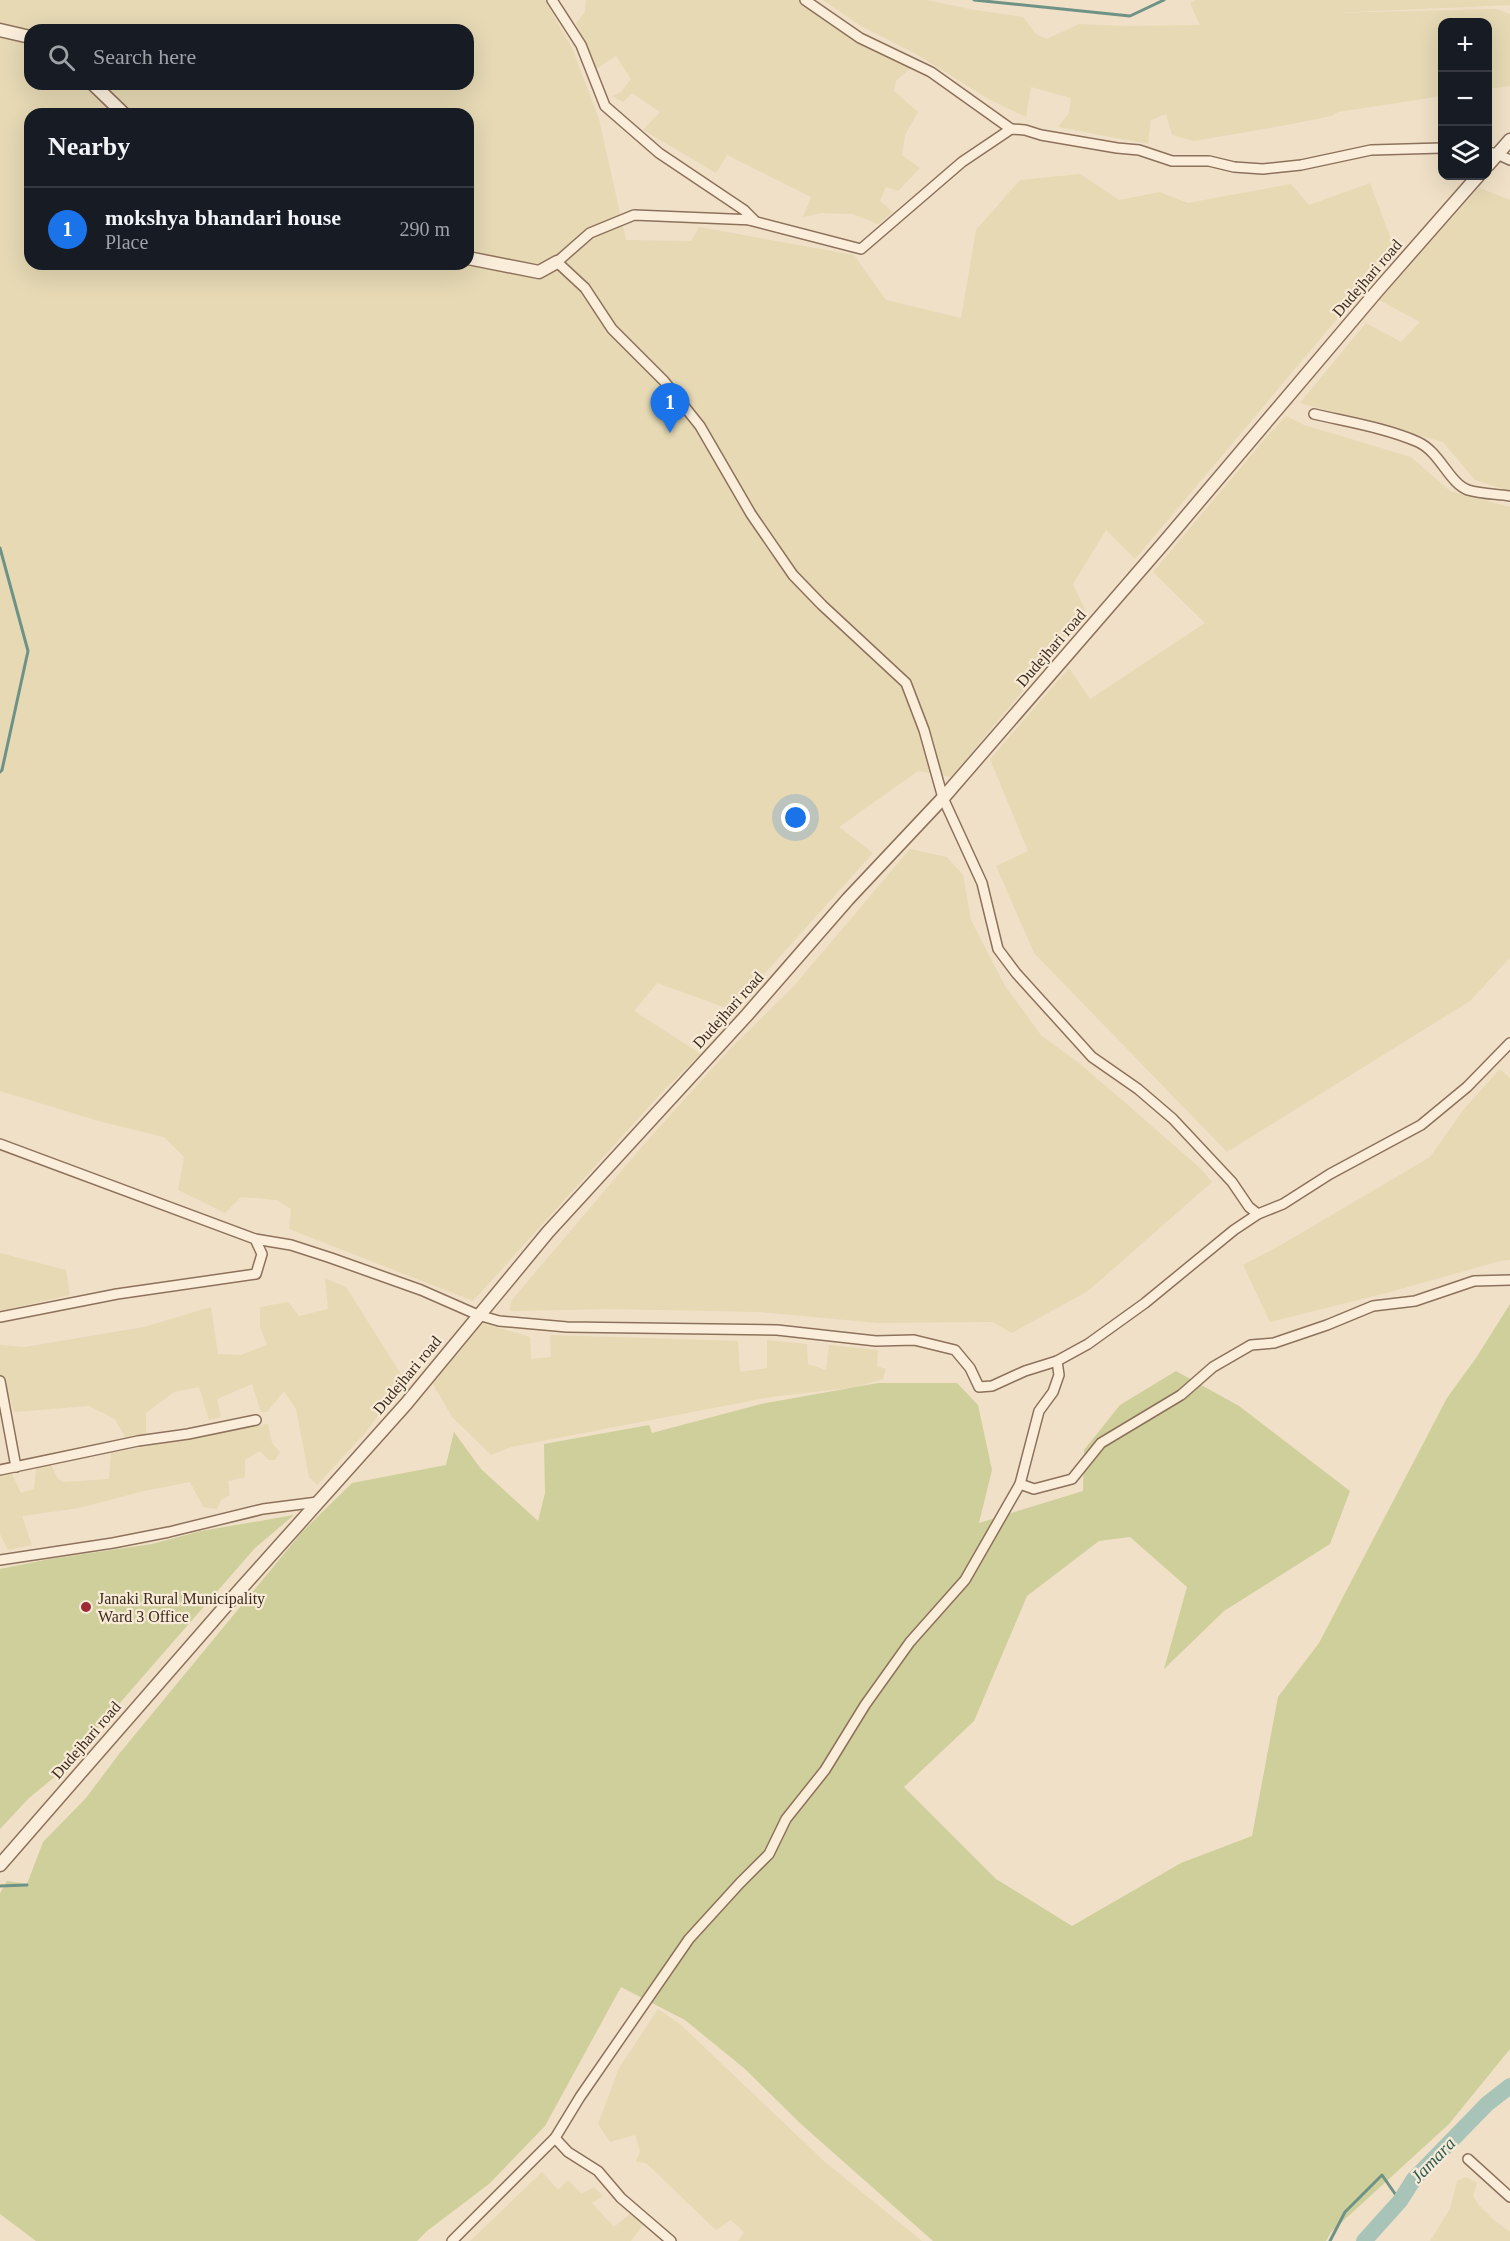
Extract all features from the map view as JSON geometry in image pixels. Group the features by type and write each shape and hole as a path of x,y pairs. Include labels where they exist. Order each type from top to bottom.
{"street":[{"path":"474,259 539,272 557,262 590,233 634,215 754,220 744,210 658,153 605,106 581,45 552,0"},
{"path":"805,0 860,38 931,72 1011,129 1139,150 1172,161 1209,161 1234,167 1263,169 1301,165 1371,150 1438,148"},
{"path":"0,30 24,36"},
{"path":"99,90 118,108"},
{"path":"749,220 861,249 962,162 1011,129"},
{"path":"1492,153 1510,140"},
{"path":"1492,153 1510,160"},
{"name":"Dudejhari road","path":"0,1865 406,1404 548,1232 747,1015 848,899 943,798 1474,180"},
{"path":"557,262 585,288 612,329 664,381 700,426 751,514 793,575 906,683 924,730 943,798 981,883 998,949 1016,973 1092,1057 1138,1089 1173,1119 1232,1182 1249,1208 1258,1214"},
{"path":"1314,414 1365,425 1419,443 1435,453 1452,476 1467,489 1510,496"},
{"path":"0,1144 255,1239 291,1245 331,1258 499,1321 567,1327 777,1330 876,1341 914,1340 955,1350 970,1368 979,1387 992,1386 1025,1371 1057,1361 1088,1344 1145,1303 1234,1230 1258,1214 1283,1204 1330,1174 1421,1125 1467,1087 1510,1043"},
{"path":"0,1317 117,1294 256,1274 262,1254 255,1239"},
{"path":"1020,1484 1034,1489 1072,1479 1101,1443 1181,1395 1214,1367 1251,1345 1274,1343 1373,1306 1415,1301 1474,1281 1510,1280"},
{"path":"452,2241 555,2138 580,2097 689,1939 769,1854 786,1820 825,1770 897,1660 965,1580 1020,1484 1039,1411 1053,1392 1059,1375 1057,1361"},
{"path":"0,1381 16,1467"},
{"path":"0,1470 138,1441 188,1434 256,1420"},
{"path":"0,1560 113,1543 263,1509 318,1502"},
{"path":"555,2138 568,2152 598,2171 621,2198 671,2241"},
{"path":"1468,2159 1510,2197"}],"shaded area":[{"path":"0,0 545,0 572,48 599,119 626,240 691,241 699,227 854,255 886,300 961,318 976,230 1020,180 1080,174 1119,200 1160,192 1188,203 1291,184 1309,205 1370,183 1395,250 1135,559 1106,530 1073,584 1087,614 951,777 918,771 839,827 873,853 732,1010 657,983 634,1011 701,1054 664,1090 473,1301 289,1229 291,1209 277,1200 241,1197 225,1213 178,1190 184,1157 164,1137 102,1122 0,1091"},
{"path":"586,0 802,0 912,67 896,81 894,91 918,112 905,135 902,155 920,168 898,191 886,187 880,201 893,212 878,224 852,214 821,213 803,217 811,197 727,155 716,173 643,130 660,112 632,93 623,102 612,96 621,92 631,79 616,56 596,69 576,23 585,12"},
{"path":"823,0 927,0 1023,17 1036,34 1047,39 1079,24 1200,25 1190,3 1196,0 1510,0 1510,5 1331,13 1496,9 1510,14 1510,86 1492,88 1492,18 1438,18 1438,97 1338,112 1331,116 1292,124 1194,141 1172,135 1166,114 1151,120 1148,144 1058,127 1069,113 1071,98 1031,87 1026,117 990,100 916,54 861,26"},
{"path":"1479,188 1510,200 1510,491 1475,480 1443,442 1300,403 1366,323 1401,342 1420,322 1379,300"},
{"path":"1286,416 1304,425 1411,457 1450,491 1510,507 1510,958 1470,1001 1227,1152 1034,953 996,866 1028,851 990,759 1069,668 1090,699 1205,623 1153,572"},
{"path":"910,849 947,857 963,875 971,920 1005,986 1041,1035 1079,1063 1121,1099 1201,1169 1212,1182 1088,1291 1012,1333 993,1322 878,1323 758,1312 611,1309 510,1311 511,1301 646,1142 729,1050 793,987"},
{"path":"1500,1069 1510,1078 1510,1260 1270,1322 1243,1265 1430,1157 1464,1109"},
{"path":"0,1253 66,1270 70,1295 0,1311"},
{"path":"325,1278 346,1287 404,1379 366,1432 317,1485 309,1477 296,1409 284,1391 267,1412 261,1412 252,1384 217,1399 221,1417 209,1420 199,1387 174,1392 146,1413 146,1436 126,1439 115,1419 89,1406 14,1412 8,1393 0,1394 0,1345 25,1347 144,1327 211,1307 218,1354 241,1355 267,1345 260,1327 260,1307 288,1302 299,1316 328,1309"},
{"path":"482,1323 530,1337 531,1359 551,1357 550,1335 738,1341 740,1372 767,1368 767,1340 807,1344 808,1364 826,1370 829,1345 878,1350 877,1366 886,1369 883,1379 856,1387 771,1397 511,1447 491,1455 452,1417 430,1379"},
{"path":"268,1424 272,1443 280,1452 275,1460 269,1460 260,1451 245,1460 245,1477 228,1481 230,1495 221,1500 217,1509 203,1507 190,1482 79,1508 22,1516 32,1545 8,1550 0,1534 0,1476 12,1474 21,1493 34,1489 36,1468 50,1463 58,1479 63,1482 109,1479 111,1453"},
{"path":"658,2009 681,2025 825,2162 922,2241 738,2241 744,2232 731,2220 716,2230 646,2163 636,2162 640,2151 635,2135 610,2142 598,2124 619,2068"},
{"path":"542,2172 558,2190 568,2180 582,2194 594,2187 603,2196 592,2203 614,2227 630,2214 643,2225 631,2241 470,2241"},
{"path":"1466,2177 1477,2183 1473,2196 1495,2221 1510,2232 1510,2241 1430,2241 1450,2209 1457,2181"}],"green space":[{"path":"1510,1304 1510,2049 1449,2124 1331,2232 1326,2241 933,2241 801,2124 745,2069 685,2020 621,1987 545,2126 489,2184 417,2241 36,2241 0,2214 0,1893 7,1881 27,1884 43,1842 86,1798 119,1754 302,1532 352,1483 446,1465 454,1432 481,1469 538,1521 545,1493 544,1444 649,1425 652,1433 761,1404 878,1383 957,1383 978,1405 992,1470 979,1523 1083,1491 1084,1450 1120,1405 1176,1371 1239,1406 1350,1491 1330,1544 1224,1611 1164,1669 1187,1587 1130,1537 1099,1541 1027,1596 974,1721 904,1787 996,1879 1072,1926 1181,1863 1252,1836 1278,1697 1319,1643 1447,1398 1476,1358"},
{"path":"294,1515 255,1548 57,1775 29,1798 0,1829 0,1569 152,1544 201,1531"}],"waterway":[{"path":"974,0 1130,16 1164,0"},
{"path":"0,548 28,651 0,772"},
{"path":"0,1886 27,1885"},
{"name":"Jamara","path":"1364,2241 1400,2201 1414,2179 1487,2104 1510,2086"},
{"path":"1330,2241 1345,2212 1382,2175 1400,2201"}],"place":[{"name":"mokshya bhandari house","path":"670,433"},
{"name":"Janaki Rural Municipality Ward 3 Office","path":"86,1607"}]}
